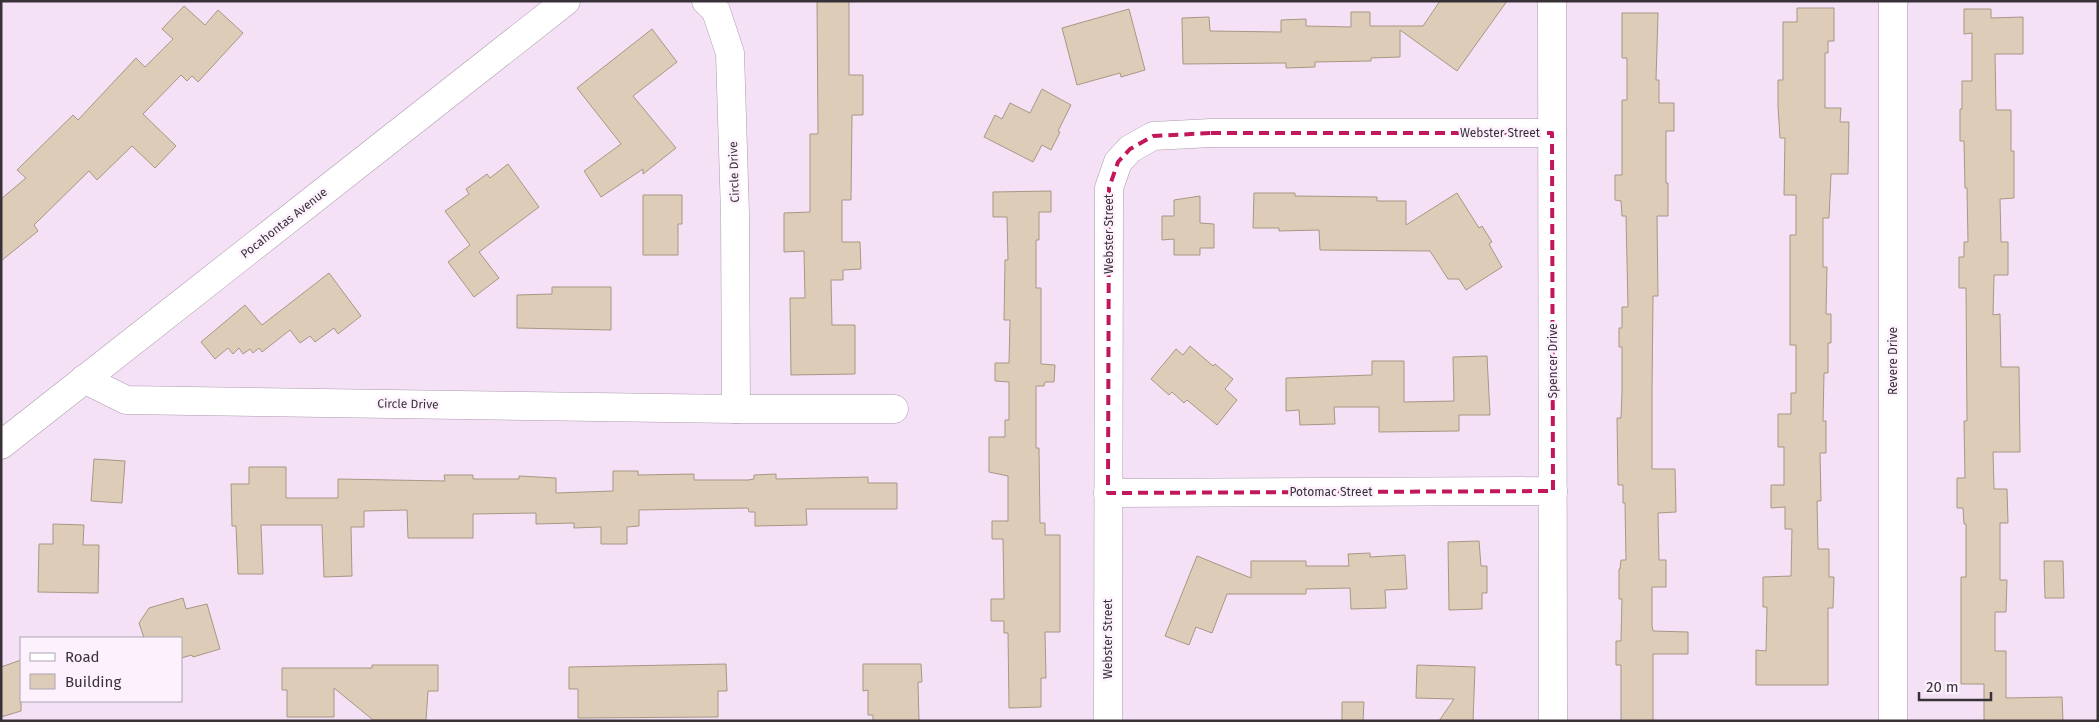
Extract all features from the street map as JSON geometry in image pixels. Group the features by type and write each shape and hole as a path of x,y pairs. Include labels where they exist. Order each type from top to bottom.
{"street":[{"name":"Pocahontas Avenue","path":"1,445 566,1"},
{"name":"Circle Drive","path":"706,1 716,12 730,53 735,214 736,409"},
{"name":"Spencer Drive","path":"1552,1 1553,721"},
{"name":"Revere Drive","path":"1893,1 1893,721"},
{"name":"Webster Street","path":"1108,721 1109,188 1118,162 1130,149 1153,136 1211,133 1552,133"},
{"name":"Circle Drive","path":"84,379 126,400 736,409 894,409"},
{"name":"Potomac Street","path":"1108,492 1553,491"}],"highlighted area":[{"path":"1211,133 1552,133 1553,491 1108,493 1109,188 1118,162 1130,149 1153,136"}],"building":[{"path":"817,1 849,1 849,75 863,75 863,115 852,115 851,200 842,200 842,242 860,242 861,269 843,270 843,280 831,280 832,325 855,325 855,374 791,375 790,298 805,298 804,251 784,252 784,213 810,212 810,134 818,134"},
{"path":"1440,1 1507,1 1457,71 1400,30 1400,57 1371,58 1371,61 1315,62 1315,67 1286,68 1286,63 1183,64 1182,18 1209,17 1210,31 1281,32 1281,20 1306,19 1306,26 1351,27 1351,12 1370,12 1370,26 1423,26"},
{"path":"184,6 205,25 218,10 243,33 198,82 192,76 187,81 181,75 143,114 176,146 155,168 132,146 97,180 89,171 34,225 38,231 1,261 1,199 26,178 17,170 73,115 78,120 136,58 145,67 173,39 162,29"},
{"path":"1797,8 1834,8 1834,41 1828,41 1828,53 1825,53 1825,108 1841,108 1840,122 1849,122 1848,174 1831,174 1829,218 1823,218 1823,267 1827,267 1826,314 1831,314 1831,343 1828,343 1828,373 1824,373 1823,421 1826,421 1826,453 1820,453 1821,501 1817,501 1818,549 1829,549 1829,577 1834,577 1833,608 1828,608 1828,685 1756,685 1756,650 1766,651 1767,607 1763,607 1763,577 1791,576 1792,529 1785,529 1785,507 1771,508 1771,485 1784,485 1784,447 1778,447 1778,414 1791,414 1791,393 1796,393 1796,345 1790,345 1790,235 1796,235 1796,195 1784,195 1785,138 1780,138 1778,80 1783,80 1783,22 1797,22"},
{"path":"1129,9 1145,70 1121,77 1120,73 1077,85 1062,28"},
{"path":"1964,9 1991,9 1991,18 2023,17 2023,54 1995,54 1996,110 2011,110 2011,151 2014,151 2014,198 2000,199 2001,242 2008,242 2008,275 1994,275 1993,315 2000,314 2001,367 2019,367 2020,452 1993,452 1994,489 2007,489 2008,523 2000,523 2000,580 2007,580 2006,612 1995,612 1995,651 2006,651 2006,698 2062,697 2063,721 1984,721 1984,684 1961,684 1961,577 1966,577 1966,524 1964,524 1963,508 1957,508 1957,478 1965,478 1964,421 1967,421 1966,288 1959,288 1959,257 1964,257 1964,242 1968,242 1967,188 1965,188 1964,141 1960,141 1960,109 1962,109 1962,81 1972,81 1972,33 1964,34"},
{"path":"1622,13 1658,13 1656,80 1659,80 1659,103 1674,103 1674,131 1666,131 1668,216 1657,216 1658,296 1653,296 1652,469 1675,469 1676,512 1658,513 1659,560 1666,560 1666,587 1652,587 1652,626 1653,631 1688,632 1688,654 1653,654 1653,721 1621,721 1621,665 1616,665 1616,641 1621,641 1622,599 1619,599 1619,569 1621,560 1626,560 1625,503 1623,503 1623,485 1618,485 1617,418 1621,418 1622,392 1622,347 1619,347 1619,328 1622,328 1622,307 1628,307 1626,216 1622,216 1621,201 1615,200 1615,175 1622,175 1622,100 1627,100 1627,58 1622,58"},
{"path":"652,29 677,62 633,96 676,148 643,174 643,169 601,197 584,171 621,144 577,88"},
{"path":"1042,89 1071,105 1051,150 1042,145 1033,162 984,137 995,115 1002,119 1010,103 1030,113"},
{"path":"508,164 539,207 479,252 499,278 474,297 448,262 470,245 445,211 469,194 466,189 487,174 490,178"},
{"path":"1051,191 1051,212 1039,212 1039,240 1036,240 1036,288 1041,288 1041,364 1055,365 1054,382 1045,382 1044,386 1036,386 1036,448 1039,448 1040,523 1045,523 1045,535 1060,535 1060,632 1045,632 1046,678 1041,678 1041,707 1009,708 1008,633 1004,633 1004,621 991,621 991,599 1004,599 1003,539 992,539 992,521 1008,521 1008,476 989,472 989,437 1005,437 1005,420 1009,420 1009,382 995,381 995,363 1009,363 1010,320 1004,320 1005,260 1008,260 1007,217 993,217 993,192"},
{"path":"1254,193 1295,193 1295,196 1377,197 1377,201 1406,201 1406,225 1457,193 1479,228 1482,226 1492,242 1489,244 1502,267 1466,290 1459,279 1448,279 1430,251 1320,250 1319,230 1279,231 1279,228 1253,228"},
{"path":"643,195 682,195 682,224 678,224 678,255 643,255"},
{"path":"1200,196 1200,223 1214,224 1214,248 1200,248 1200,255 1174,255 1174,239 1162,240 1162,216 1174,216 1174,200"},
{"path":"329,273 361,316 338,334 334,328 315,342 310,336 300,343 290,330 262,352 259,348 253,353 250,349 243,354 239,348 233,354 228,348 215,359 201,342 245,305 262,325"},
{"path":"552,287 611,287 611,330 517,328 517,295 552,294"},
{"path":"1190,346 1213,366 1215,364 1233,379 1225,389 1237,400 1217,425 1187,400 1184,403 1172,392 1169,395 1151,379 1176,349 1183,355"},
{"path":"1487,356 1490,415 1459,415 1459,431 1379,432 1379,407 1334,407 1335,424 1300,425 1299,410 1286,411 1286,378 1372,375 1372,361 1404,361 1404,402 1454,401 1453,357"},
{"path":"94,459 125,461 122,503 91,501"},
{"path":"249,467 286,467 286,498 338,498 338,479 445,481 444,475 473,475 473,479 519,479 519,476 556,478 556,493 613,491 613,471 638,471 638,475 694,474 694,480 748,480 754,479 754,475 776,474 776,479 868,477 868,483 897,483 897,509 806,509 807,525 755,526 755,512 749,512 748,508 639,510 639,526 627,527 627,544 601,544 601,527 574,528 574,523 536,524 536,513 473,514 473,538 408,538 407,510 364,511 364,527 351,527 352,576 324,577 322,525 261,525 263,574 238,574 236,526 232,526 231,484 249,484"},
{"path":"53,524 84,525 83,545 99,545 98,593 38,592 39,544 53,544"},
{"path":"1479,541 1481,566 1487,566 1487,593 1482,593 1482,609 1449,610 1448,542"},
{"path":"1370,553 1370,557 1405,555 1407,589 1385,590 1386,608 1351,609 1350,588 1306,589 1306,594 1227,594 1212,633 1196,627 1189,645 1165,636 1197,556 1251,578 1251,561 1306,561 1306,566 1349,566 1348,554"},
{"path":"2044,561 2063,561 2064,598 2045,598"},
{"path":"183,598 186,609 207,604 220,649 193,657 192,655 182,658 182,637 144,637 139,623 149,608"},
{"path":"20,660 21,711 1,717 1,667"},
{"path":"726,664 727,691 718,691 718,717 578,718 578,689 569,689 569,667"},
{"path":"863,664 921,664 922,682 918,682 919,721 873,721 873,715 868,715 868,690 863,691"},
{"path":"372,665 438,665 438,691 428,691 426,720 373,720 334,688 334,717 287,717 287,690 282,690 282,668 372,668"},
{"path":"1417,665 1475,667 1473,721 1439,721 1454,699 1416,698"},
{"path":"1342,702 1364,702 1363,721 1342,721"}]}
